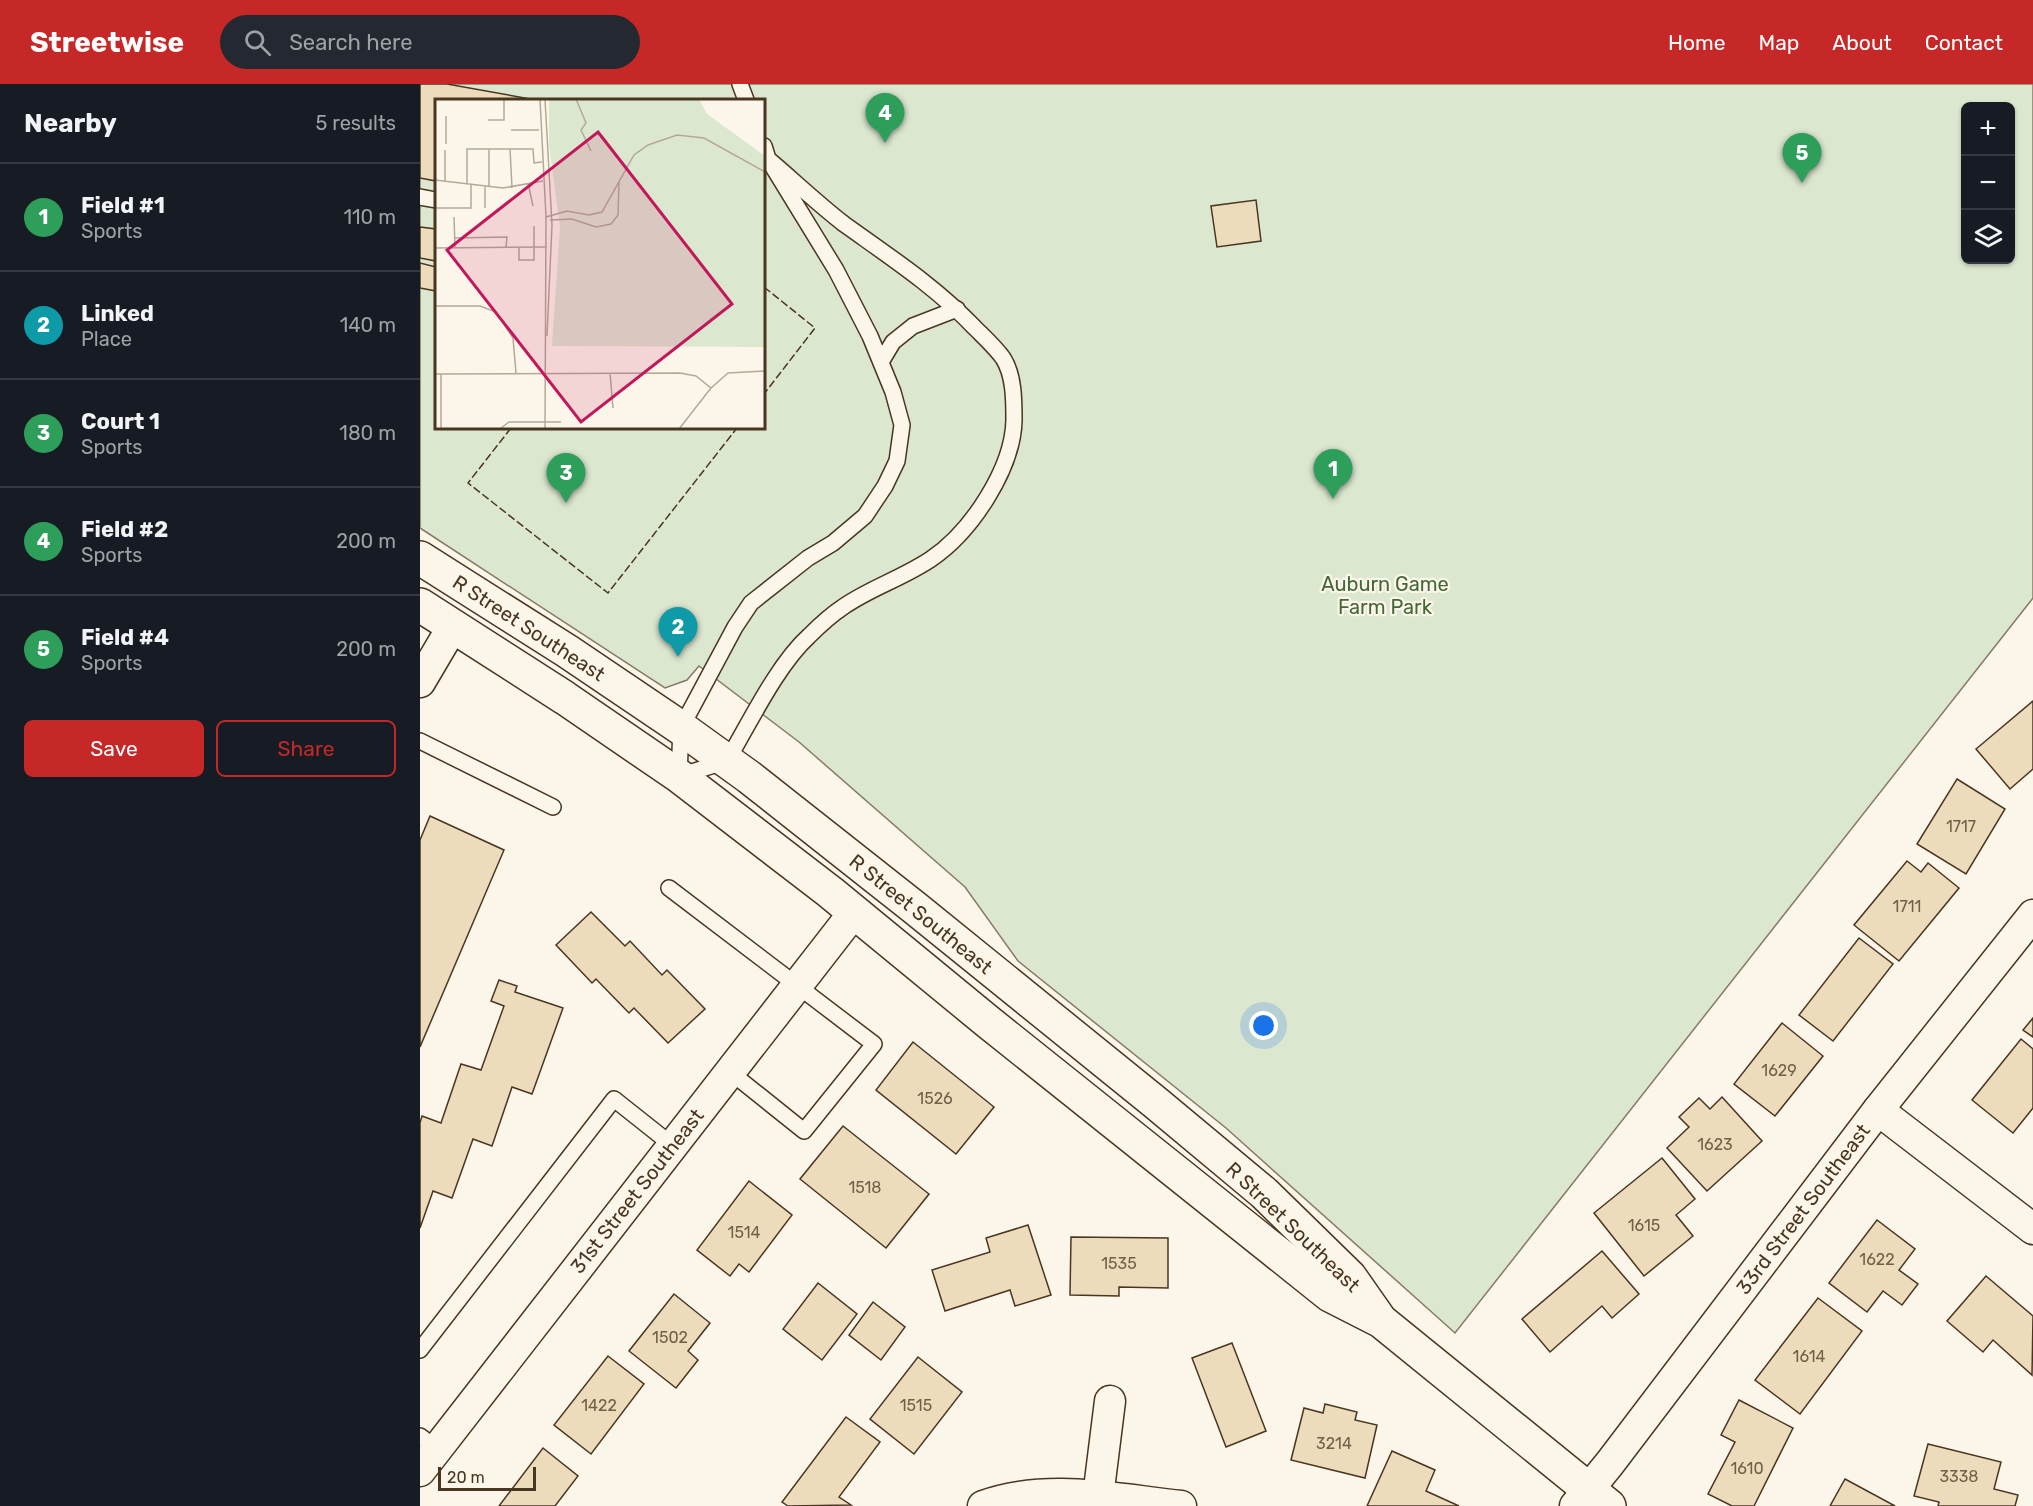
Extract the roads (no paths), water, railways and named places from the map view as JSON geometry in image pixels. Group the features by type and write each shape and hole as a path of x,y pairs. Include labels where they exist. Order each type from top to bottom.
{"street":[{"name":"R Street Southeast","path":"420,558 576,657 681,728 727,761 915,908 1264,1193 1350,1277 1381,1321"},
{"name":"R Street Southeast","path":"420,605 565,698 679,776 855,911 987,1021 1330,1295 1381,1321 1591,1500"},
{"path":"420,682 453,626"},
{"name":"31st Street Southeast","path":"426,1452 672,1145 855,911"},
{"name":"33rd Street Southeast","path":"1591,1500 1878,1110 2033,915"},
{"path":"1878,1110 2033,1229"},
{"path":"1098,1497 1110,1401"},
{"path":"983,1506 1015,1497 1046,1493 1181,1506"}],"lane":[{"path":"740,84 746,99"},
{"path":"766,153 842,222 916,274 957,309 1004,360 1011,380 1014,428 1008,458 998,481 975,514 946,548 924,563 842,607 796,649 727,761 679,776 681,728 735,627 751,603 808,558 833,543 865,516 885,486 897,460 902,425 893,392 881,362 836,270 766,153"},
{"path":"420,197 435,200"},
{"path":"881,362 893,342 913,326 957,309"},
{"path":"420,741 553,807"},
{"path":"669,888 874,1044 804,1131 729,1071"},
{"path":"420,1350 614,1099 672,1145"}],"place":[{"name":"Field #2","path":"885,143"},
{"name":"Field #4","path":"1802,183"},
{"name":"Field #1","path":"1333,499"},
{"name":"Court 1","path":"566,503"},
{"name":"Linked","path":"678,657"}],"park label":[{"name":"Auburn Game Farm Park","path":"1385,596"}]}
